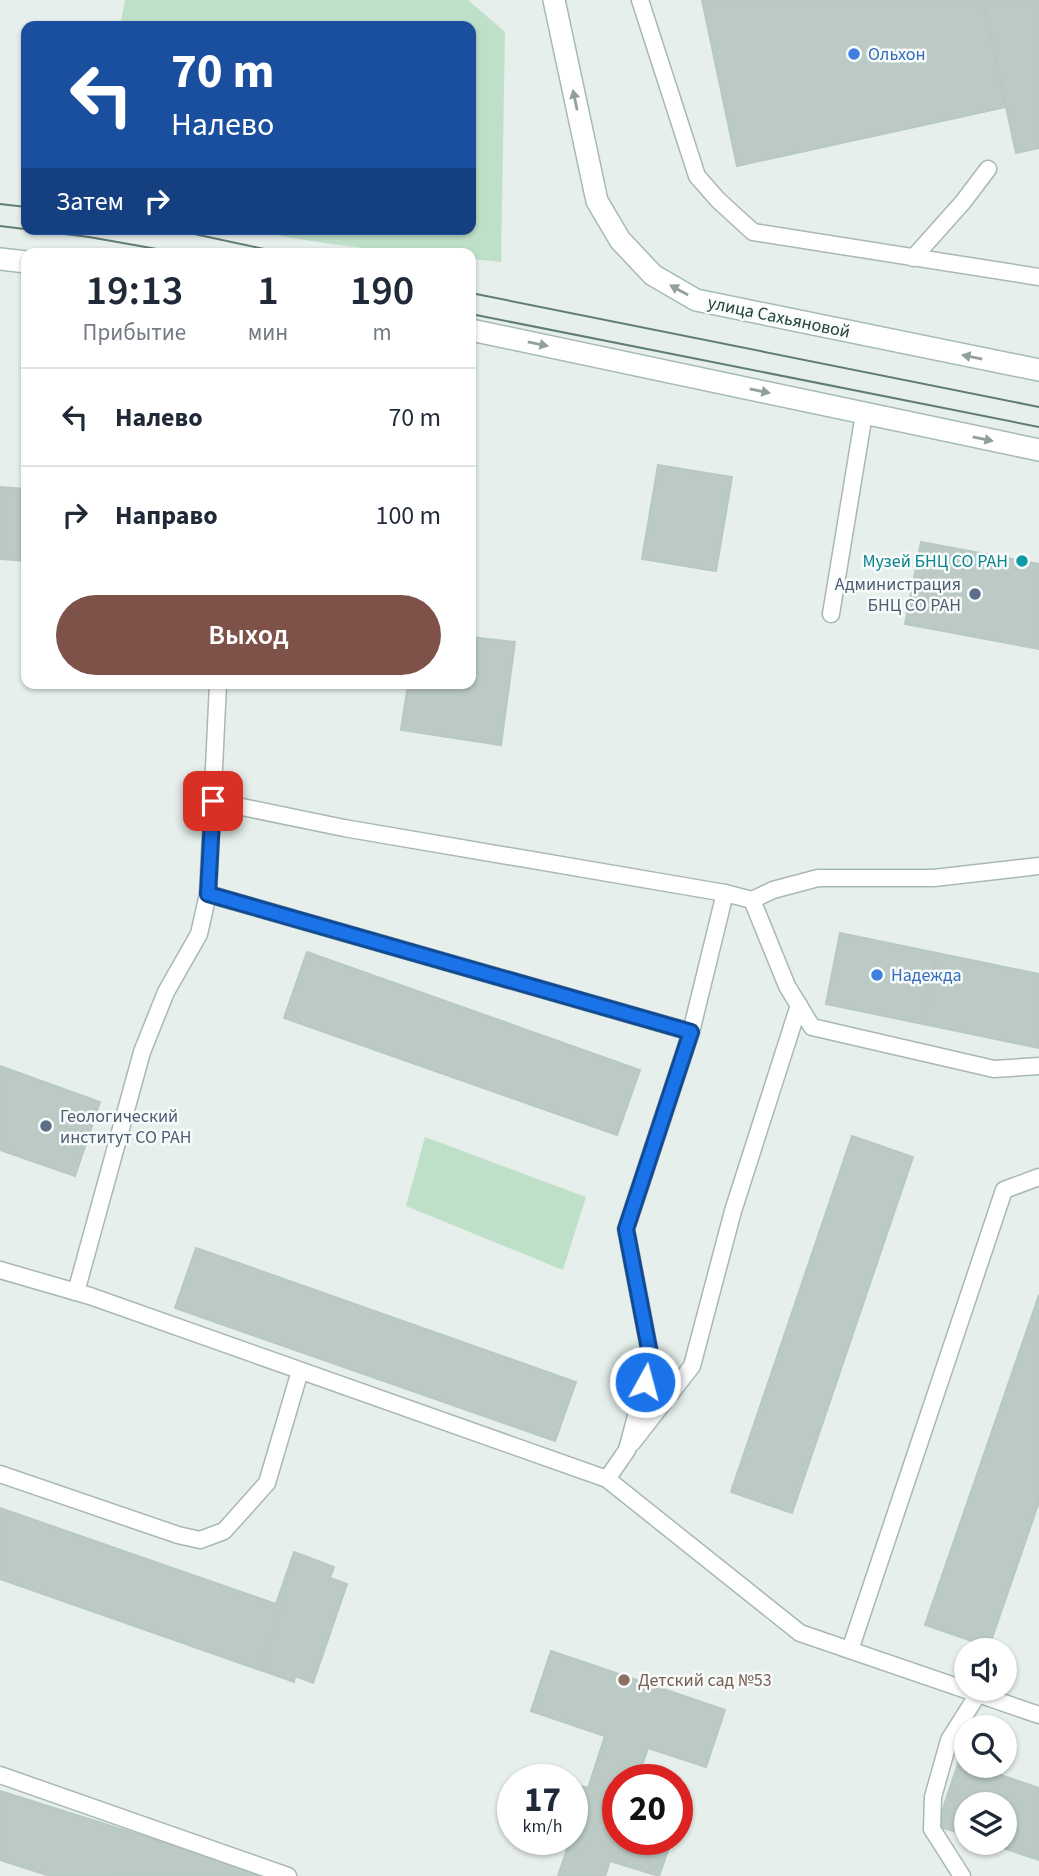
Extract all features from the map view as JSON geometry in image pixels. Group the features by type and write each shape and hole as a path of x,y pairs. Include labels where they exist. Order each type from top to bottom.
{"main road":[{"name":"улица Сахьяновой","path":"554,0 597,201 620,240 653,275 696,300 1039,370"},
{"path":"0,259 21,261"},
{"path":"476,331 1039,450"}],"lane":[{"path":"640,0 697,176 718,200 753,232 1039,277"},
{"path":"913,258 963,202 988,169"},
{"path":"831,614 864,414"},
{"path":"76,1292 142,1052 166,992 199,934 208,894 218,689"},
{"path":"213,801 358,830 725,892 752,900 773,890 818,878 934,878 1039,866"},
{"path":"626,1450 651,1359 626,1229 691,1032 725,892"},
{"path":"208,894 691,1032"},
{"path":"752,900 787,986 812,1027 994,1069 1039,1066"},
{"path":"607,1479 626,1450 692,1366 733,1211 799,1005"},
{"path":"849,1650 1004,1190 1039,1177"},
{"path":"0,1270 76,1292 607,1479 800,1633 954,1686"},
{"path":"0,1474 178,1535 200,1540 224,1531 267,1483 300,1371"},
{"path":"962,1876 932,1829 933,1797 949,1740 974,1701"},
{"path":"998,1701 1039,1715"},
{"path":"0,1775 288,1876"}],"green space":[{"path":"125,0 468,0 505,32 501,262 476,260 476,248 368,248 278,235 476,235 476,21 121,21"},
{"path":"425,1137 586,1197 563,1270 406,1206"}],"building":[{"name":"Ольхон","path":"702,0 983,0 1006,107 737,166"},
{"path":"983,0 1039,0 1039,148 1016,153"},
{"path":"658,465 732,477 716,571 642,559"},
{"path":"0,487 21,489 21,561 0,559"},
{"name":"Администрация БНЦ СО РАН","path":"921,542 1039,564 1039,649 905,624"},
{"path":"476,638 515,642 501,745 401,730 407,689 476,689"},
{"path":"840,933 937,953 923,1024 826,1004"},
{"path":"307,952 640,1070 617,1135 284,1018"},
{"path":"937,953 1039,974 1039,1048 923,1024"},
{"name":"Геологический институт СО РАН","path":"0,1066 100,1102 75,1176 0,1150"},
{"path":"852,1136 913,1157 792,1513 731,1492"},
{"path":"196,1248 576,1382 555,1441 175,1308"},
{"path":"1039,1295 1039,1502 992,1638 963,1638 925,1625"},
{"path":"0,1508 282,1606 260,1670 0,1579"},
{"path":"294,1552 334,1567 330,1578 347,1584 313,1683 295,1676 294,1682 260,1670 282,1606 276,1604"},
{"path":"551,1651 725,1710 706,1767 648,1748 642,1764 602,1764 602,1855 666,1855 659,1876 610,1861 605,1876 558,1876 565,1855 588,1855 588,1788 605,1736 531,1711"},
{"path":"954,1776 954,1778 1009,1778 1039,1788 1039,1860 1017,1853 1017,1792 954,1792 954,1831 937,1826"},
{"path":"0,1791 267,1875 50,1876 0,1860"}],"tram line":[{"path":"0,204 21,206"},
{"path":"0,226 21,229"},
{"path":"73,235 151,248"},
{"path":"199,235 259,248"},
{"path":"476,294 1039,407"},
{"path":"476,315 1039,427"}],"place":[{"name":"Ольхон","path":"854,54"},
{"name":"Музей БНЦ СО РАН","path":"1022,561"},
{"name":"Администрация БНЦ СО РАН","path":"975,594"},
{"name":"Надежда","path":"877,975"},
{"name":"Геологический институт СО РАН","path":"46,1126"},
{"name":"Детский сад №53","path":"624,1680"}],"route":[{"path":"213,801 208,894 691,1032 626,1229 651,1359 645,1382"}]}
